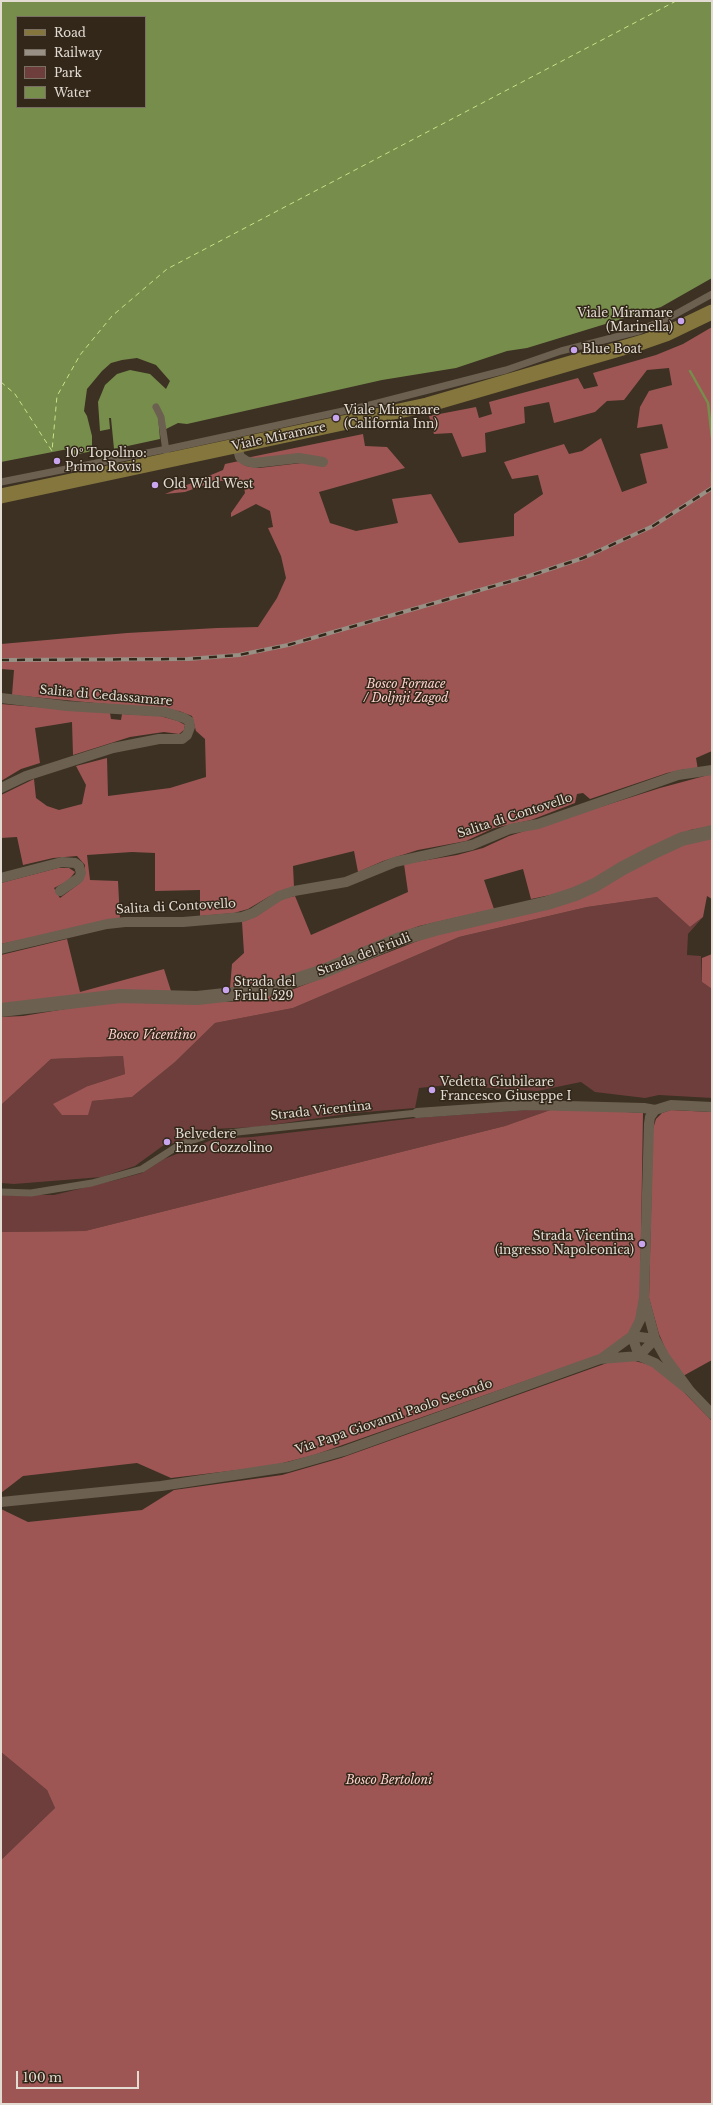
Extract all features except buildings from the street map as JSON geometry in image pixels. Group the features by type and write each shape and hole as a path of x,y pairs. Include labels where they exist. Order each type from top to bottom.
{"main road":[{"name":"Viale Miramare","path":"1,496 364,420 467,394 643,342 666,334 712,312"},
{"name":"Strada del Friuli","path":"1,1010 120,996 197,998 262,991 324,971 400,939 436,928 547,903 575,894 661,848 682,839 712,832"}],"street":[{"path":"1,482 166,450 361,408 506,370 561,352 639,331 674,315 712,294"},
{"path":"156,407 161,417 166,450"},
{"path":"237,446 240,456 246,461 254,463 299,458 323,462"},
{"name":"Salita di Cedassamare","path":"1,698 67,706 166,712 189,721 190,727 188,735 182,739 159,739 121,746 40,771 1,788"},
{"name":"Salita di Contovello","path":"1,949 108,924 182,922 242,917 259,910 279,896 294,891 346,882 395,862 472,845 510,829 538,824 678,775 712,770"},
{"path":"1,878 62,862 75,863 79,866 81,873 79,878 60,891"},
{"name":"Strada Vicentina","path":"1,1192 31,1193 92,1183 142,1169 181,1144 209,1135 417,1113 529,1105 644,1108 655,1110"},
{"path":"690,1391 655,1363 639,1356 632,1336 640,1320 644,1298 649,1124 655,1110 671,1105 712,1107"},
{"path":"644,1298 654,1339 670,1366 690,1391 712,1414"},
{"path":"632,1336 654,1339"},
{"name":"Via Papa Giovanni Paolo Secondo","path":"600,1359 632,1336"},
{"path":"639,1356 654,1339"},
{"name":"Via Papa Giovanni Paolo Secondo","path":"1,1502 161,1486 288,1467 344,1451 600,1359 639,1356"}],"green space":[{"name":"Bosco Fornace / Doljnji Zagod","path":"712,327 712,751 696,758 698,770 685,769 667,773 590,799 583,793 577,794 575,803 531,820 494,828 466,841 418,850 383,861 358,872 354,851 293,866 294,887 270,896 248,909 234,913 200,916 200,890 155,891 155,853 132,852 87,855 90,880 118,881 120,919 1,944 1,883 58,868 69,868 75,872 68,881 54,888 60,898 80,883 84,876 85,865 77,856 53,858 23,865 17,837 1,838 1,795 34,779 36,798 47,806 59,810 82,804 86,785 76,766 107,758 108,796 170,788 206,777 205,739 196,731 192,716 179,711 12,695 14,670 1,669 1,644 127,633 258,627 277,598 286,578 281,556 268,528 273,527 270,511 256,504 231,517 231,513 245,493 244,487 237,482 228,480 213,482 185,492 165,494 223,470 225,464 239,461 246,466 259,468 327,460 255,460 246,458 363,434 365,446 387,447 405,468 319,492 330,523 356,531 398,523 392,499 431,494 459,543 514,536 514,514 543,494 538,475 512,479 504,462 564,444 569,454 582,451 601,438 622,492 647,483 640,454 668,448 662,424 637,428 640,407 649,391 672,385 669,368 647,370 624,400 607,401 595,412 554,423 549,402 524,407 525,423 485,433 486,452 462,457 452,433 434,434 429,416 476,407 479,418 492,414 489,402 578,378 584,389 598,386 593,373 656,355 683,344"},
{"path":"1,704 110,713 111,719 121,720 122,714 160,716 178,721 185,725 184,730 179,734 164,732 130,737 73,755 72,722 35,728 40,763 21,769 1,781"},
{"path":"712,774 712,826 690,830 668,840 594,882 565,892 531,899 523,869 484,880 494,909 419,926 371,944 330,963 264,986 230,988 232,964 244,953 242,922 257,916 282,899 295,896 311,935 408,892 404,864 457,855 483,848 509,836 660,788"},
{"name":"Bosco Vicentino","path":"712,838 712,899 707,896 703,917 690,927 657,897 587,907 459,937 293,1008 215,1023 175,1062 132,1097 92,1101 88,1115 62,1115 53,1104 88,1086 125,1074 123,1056 51,1059 1,1105 1,1017 23,1016 114,1001 231,1002 286,992 446,930 484,923 681,845"},
{"path":"657,897 690,927 703,917 688,934 687,955 701,956 702,982 712,989 712,1098 659,1095 645,1098 595,1092 581,1082 537,1091 448,1085 419,1088 415,1108 353,1113 257,1127 212,1129 171,1144 168,1138 166,1138 163,1140 164,1145 135,1166 102,1177 14,1184 1,1183 1,1105 51,1059 123,1056 125,1074 88,1086 92,1101 132,1097 175,1062 215,1023 293,1008 459,937 587,907"},
{"path":"67,939 80,992 164,969 171,991 1,1004 1,955"},
{"path":"712,954 712,989 702,982 702,958"},
{"path":"556,1108 505,1126 85,1231 1,1232 1,1195 54,1195 116,1180 142,1173 164,1159 214,1139 252,1137 416,1118"},
{"path":"556,1108 643,1113 640,1297 636,1320 628,1335 605,1353 314,1455 271,1466 171,1478 137,1463 23,1476 1,1493 1,1232 85,1231 505,1126"},
{"path":"671,1110 712,1112 712,1360 683,1376 669,1357 659,1334 649,1298 653,1129 656,1119 662,1113"},
{"name":"Bosco Bertoloni","path":"631,1360 654,1366 673,1381 712,1421 712,2104 1,2104 1,1860 55,1808 47,1790 1,1752 1,1509 28,1522 142,1510 174,1490 282,1475 341,1458 607,1363"},
{"path":"1,1752 47,1790 55,1808 1,1860"}],"water":[{"path":"1,1 712,1 712,278 661,307 527,348 507,351 456,368 382,380 187,424 178,423 166,429 158,415 160,439 114,449 111,418 109,418 110,429 100,431 98,402 105,385 117,374 130,370 150,374 166,389 170,381 156,365 137,358 122,360 111,363 87,389 84,411 87,416 92,436 92,451 70,456 68,449 1,462"}],"waterway":[{"path":"690,371 708,403 712,438"},
{"path":"712,472 712,483"}],"ferry route":[{"path":"1,382 15,394 52,451 57,396 80,355 112,316 167,269 676,1"}],"railway":[{"path":"1,660 188,659 239,655 288,645 529,576 583,558 653,526 712,488"}],"place":[{"name":"Viale Miramare (Marinella)","path":"681,321"},
{"name":"Blue Boat","path":"574,350"},
{"name":"Viale Miramare (California Inn)","path":"336,418"},
{"name":"10º Topolino: Primo Rovis","path":"57,461"},
{"name":"Old Wild West","path":"155,485"},
{"name":"Strada del Friuli 529","path":"226,990"},
{"name":"Vedetta Giubileare Francesco Giuseppe I","path":"432,1090"},
{"name":"Belvedere Enzo Cozzolino","path":"167,1142"},
{"name":"Strada Vicentina (ingresso Napoleonica)","path":"642,1244"}]}
